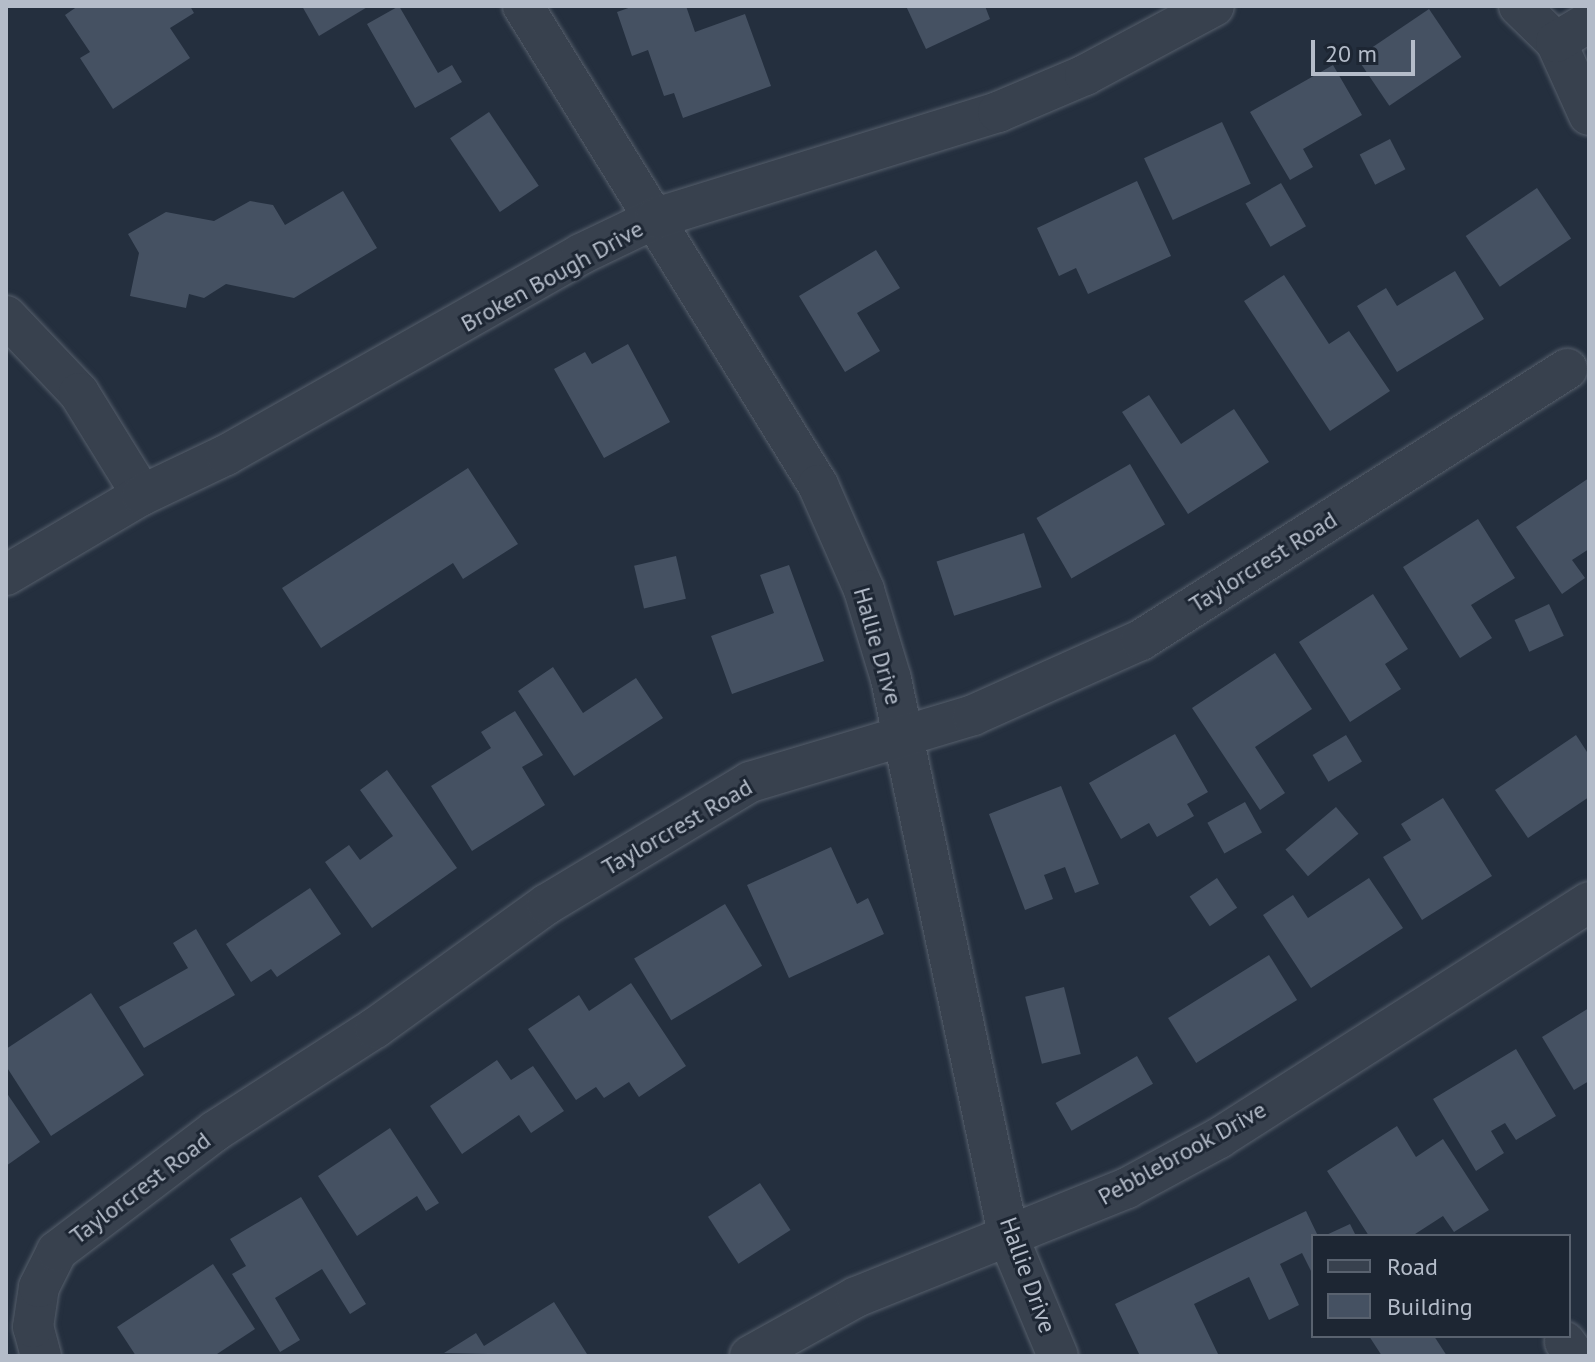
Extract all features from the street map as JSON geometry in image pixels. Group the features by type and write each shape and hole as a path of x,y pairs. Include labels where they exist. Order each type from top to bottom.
{"street":[{"name":"Hallie Drive","path":"523,6 818,485 864,590 891,679 1009,1239 1058,1356"},
{"name":"Broken Bough Drive","path":"6,575 142,495 240,448 581,254 656,218 998,112 1085,75 1214,6"},
{"path":"1519,6 1572,32 1589,115"},
{"path":"6,316 79,393 142,495"},
{"name":"Taylorcrest Road","path":"41,1356 33,1327 39,1287 57,1251 112,1205 547,904 750,782 901,734 973,715 1141,640 1567,369"},
{"name":"Pebblebrook Drive","path":"750,1356 856,1297 1009,1239 1127,1188 1219,1138 1589,902"}],"building":[{"path":"78,6 190,6 194,13 170,28 190,58 113,109 80,58 90,52 65,15"},
{"path":"302,6 369,6 319,36"},
{"path":"399,6 438,73 452,65 462,82 415,108 367,24"},
{"path":"634,6 686,6 695,32 745,14 771,86 683,118 674,93 664,96 648,50 632,56 617,12"},
{"path":"906,6 985,6 990,19 926,49"},
{"path":"1429,9 1461,57 1389,106 1357,58"},
{"path":"1333,65 1362,115 1303,149 1313,167 1290,180 1250,112"},
{"path":"489,112 539,186 500,212 450,138"},
{"path":"1222,122 1251,184 1173,220 1144,158"},
{"path":"1390,139 1405,169 1375,185 1360,154"},
{"path":"1137,181 1171,256 1088,294 1076,268 1059,276 1037,228"},
{"path":"1281,183 1306,226 1270,247 1245,204"},
{"path":"1537,188 1571,239 1500,287 1466,236"},
{"path":"343,191 377,248 294,298 226,284 204,298 189,294 186,308 130,296 139,253 128,234 166,212 214,221 250,201 273,205 285,225"},
{"path":"876,250 900,288 857,313 880,351 845,372 799,296"},
{"path":"1455,271 1484,319 1397,372 1357,306 1386,288 1397,306"},
{"path":"1284,275 1329,344 1349,331 1390,391 1330,431 1244,301"},
{"path":"628,344 670,422 604,458 554,369 585,352 592,364"},
{"path":"1149,395 1181,444 1234,409 1269,462 1188,514 1122,412"},
{"path":"1130,464 1165,525 1071,579 1036,518"},
{"path":"468,468 518,544 463,579 453,563 321,648 282,588"},
{"path":"1589,478 1589,549 1572,560 1585,578 1562,594 1516,527"},
{"path":"1478,519 1515,578 1471,605 1492,638 1460,658 1403,567"},
{"path":"1024,533 1042,587 954,616 937,561"},
{"path":"676,556 686,599 644,609 634,566"},
{"path":"789,565 824,661 732,694 711,636 774,613 760,575"},
{"path":"1373,594 1408,649 1385,664 1401,689 1350,722 1299,642"},
{"path":"1549,604 1564,636 1529,652 1515,620"},
{"path":"1275,653 1312,709 1255,747 1285,793 1260,810 1192,708"},
{"path":"553,667 583,713 636,678 663,718 574,776 518,691"},
{"path":"515,711 543,755 522,767 545,805 472,851 431,786 491,748 481,732"},
{"path":"1175,734 1208,792 1187,804 1194,816 1157,837 1149,823 1121,839 1089,783"},
{"path":"1346,735 1362,762 1329,782 1313,755"},
{"path":"1576,735 1589,755 1589,797 1528,838 1495,790"},
{"path":"387,770 457,868 372,928 325,862 349,845 360,860 393,836 360,790"},
{"path":"1061,786 1099,884 1075,893 1065,867 1044,875 1053,899 1025,910 989,814"},
{"path":"1443,798 1492,876 1422,920 1383,857 1411,840 1401,824"},
{"path":"1245,802 1262,833 1224,853 1207,823"},
{"path":"1336,807 1358,834 1308,876 1285,849"},
{"path":"831,847 857,904 868,898 884,934 789,978 747,885"},
{"path":"1217,878 1237,908 1210,926 1190,896"},
{"path":"1369,878 1403,928 1311,988 1263,915 1293,895 1308,918"},
{"path":"310,888 341,934 277,977 271,969 251,982 226,944"},
{"path":"725,904 762,966 671,1020 634,959"},
{"path":"196,929 235,995 144,1048 119,1007 188,968 173,943"},
{"path":"1269,955 1297,1000 1196,1063 1168,1018"},
{"path":"631,983 686,1066 639,1097 629,1082 604,1098 596,1087 576,1100 528,1029 579,995 589,1011"},
{"path":"1064,987 1081,1054 1042,1064 1025,997"},
{"path":"91,993 144,1075 51,1136 6,1066 6,1049"},
{"path":"1589,1008 1589,1081 1574,1090 1542,1037"},
{"path":"1516,1049 1556,1116 1516,1140 1505,1123 1491,1131 1504,1153 1476,1171 1433,1099"},
{"path":"1137,1056 1153,1084 1072,1131 1056,1103"},
{"path":"497,1060 511,1080 533,1066 564,1111 531,1133 519,1115 462,1154 430,1106"},
{"path":"6,1092 40,1142 6,1166"},
{"path":"1397,1126 1416,1157 1443,1139 1489,1210 1454,1232 1443,1216 1415,1234 1368,1234 1327,1171"},
{"path":"390,1128 439,1203 426,1211 417,1196 357,1236 318,1176"},
{"path":"760,1183 790,1230 739,1264 708,1217"},
{"path":"301,1197 366,1304 350,1314 322,1269 275,1298 300,1340 280,1352 232,1274 246,1266 230,1239"},
{"path":"1306,1211 1317,1234 1311,1234 1311,1271 1302,1253 1280,1264 1299,1305 1269,1320 1249,1277 1194,1304 1219,1356 1140,1356 1115,1304"},
{"path":"1350,1224 1355,1234 1328,1234"},
{"path":"213,1264 255,1329 214,1356 136,1356 117,1327"},
{"path":"554,1302 587,1354 444,1353 476,1333 484,1346"},
{"path":"1370,1338 1435,1338 1447,1356 1382,1356"}]}
